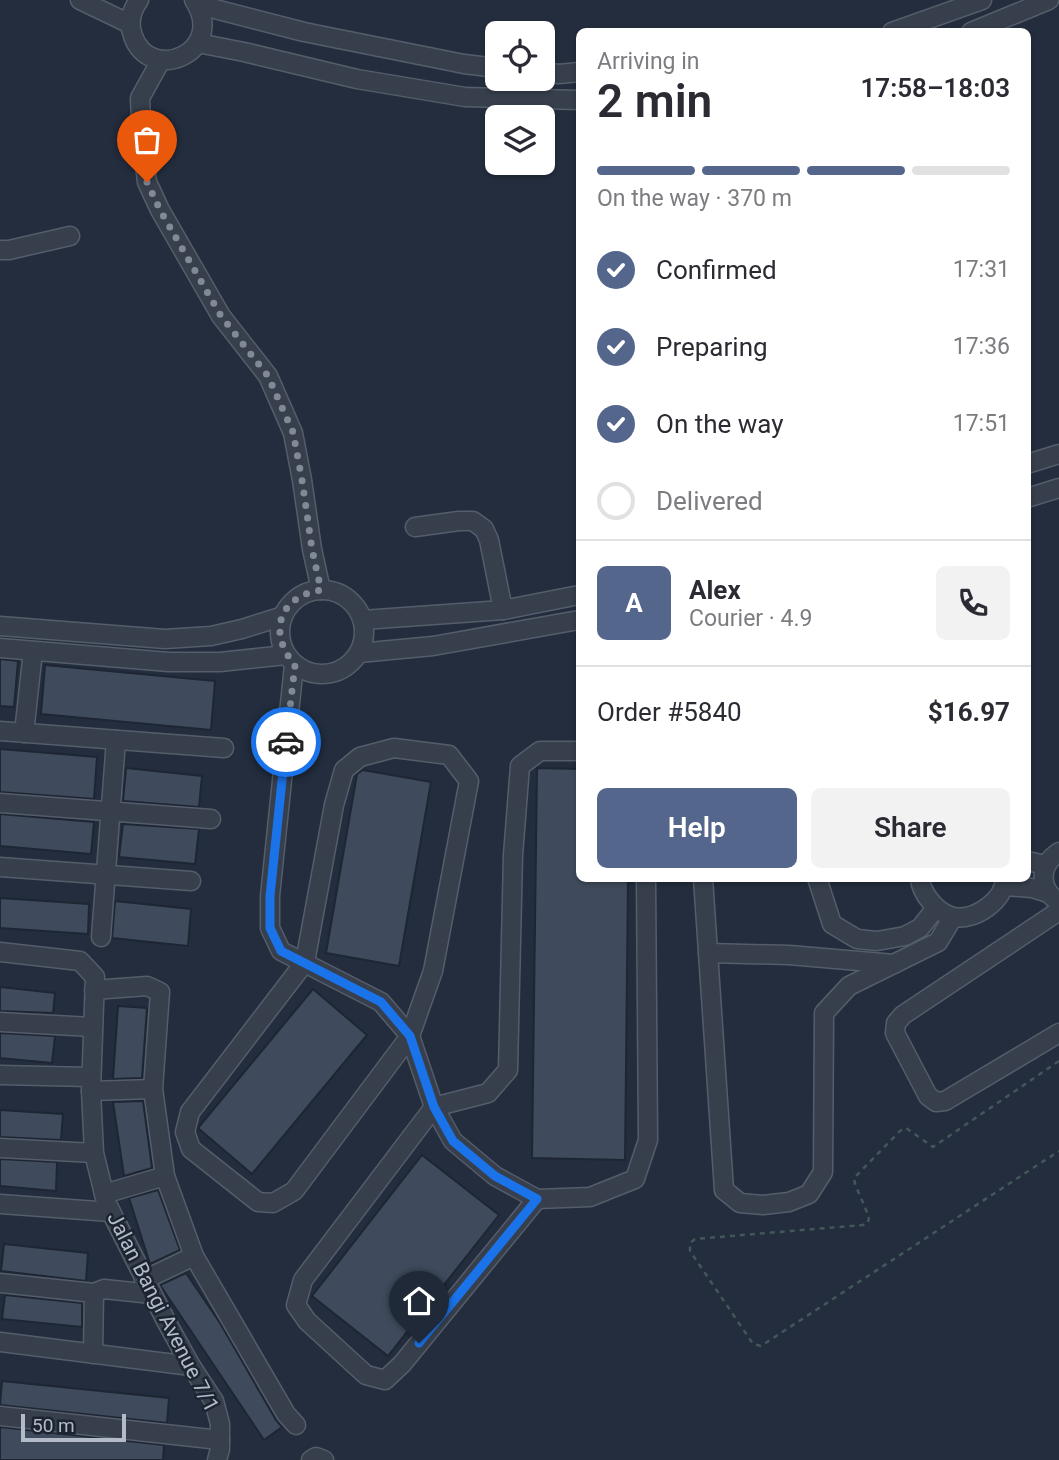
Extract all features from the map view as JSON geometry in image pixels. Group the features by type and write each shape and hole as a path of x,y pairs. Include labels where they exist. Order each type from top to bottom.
{"street":[{"path":"80,0 130,24"},
{"path":"139,0 132,12 132,34 143,51 161,60 182,57 191,52 198,43 203,17 197,4"},
{"path":"902,28 982,0"},
{"path":"981,28 1049,0"},
{"path":"197,4 304,32 485,67"},
{"path":"198,43 357,79 465,97 576,100"},
{"path":"161,60 141,98 147,182 160,210 221,316 268,376 293,432 321,590"},
{"path":"555,74 576,72"},
{"path":"0,250 70,236"},
{"path":"1031,463 1059,454"},
{"path":"1031,497 1059,488"},
{"path":"415,527 473,521 484,529 489,540 503,610"},
{"path":"321,590 342,595 358,610 363,620 364,637 359,653 350,665 337,673 307,673 290,660 279,636 282,615 298,597 309,592 321,590"},
{"path":"363,620 503,610 576,595"},
{"path":"0,626 165,639 211,636 282,615"},
{"path":"359,653 433,646 576,621"},
{"path":"0,648 169,662 290,660"},
{"path":"24,733 32,660"},
{"path":"290,660 270,896 270,928 281,951 381,1002 410,1036 434,1107 453,1141 495,1176 537,1199 590,1197 635,1179 644,1153 648,1140 646,882"},
{"path":"0,731 224,748"},
{"path":"101,937 116,740"},
{"path":"394,748 449,755 469,780 433,971 410,1036 294,1191 273,1203 258,1202 191,1149 185,1132 190,1112 305,962 334,806 344,770 360,757 394,748"},
{"path":"537,1199 402,1364 385,1380 366,1375 307,1321 296,1305 303,1280 434,1107 488,1093 508,1070 513,855 520,766 540,751 576,751"},
{"path":"0,803 211,819"},
{"path":"1031,861 1053,858"},
{"path":"1053,858 1044,874 1044,884 1054,897"},
{"path":"0,867 191,881"},
{"path":"703,882 724,1190 740,1203 762,1206 789,1202 809,1194 822,1172 824,1013 849,986 938,942 954,918"},
{"path":"818,882 832,924 857,939 877,941 905,936 920,928 936,908"},
{"path":"920,882 926,897 936,908 954,918 978,914 990,906 1005,882 1032,888 1054,897"},
{"path":"1059,911 903,1016 896,1023 895,1033 928,1096 936,1102 944,1101 1059,1033"},
{"name":"Jalan Bangi Avenue 7/1","path":"0,952 80,961 95,977 90,1084 94,1153 104,1194 148,1287 191,1366 214,1401 220,1424 217,1460"},
{"path":"708,953 789,955 894,964"},
{"path":"94,990 147,986 160,992 153,1089 165,1176 194,1256 286,1414 296,1425"},
{"path":"0,1022 92,1027"},
{"path":"0,1075 153,1089"},
{"path":"0,1148 94,1153"},
{"path":"104,1194 165,1176"},
{"path":"0,1204 111,1212"},
{"path":"0,1283 94,1293 104,1289 148,1287 194,1256"},
{"path":"93,1354 94,1293"},
{"path":"0,1342 191,1366"},
{"path":"0,1416 220,1440"},
{"path":"311,1460 316,1457 324,1460"}],"path":[{"path":"1059,1061 933,1147 906,1128 900,1131 854,1178 869,1217 868,1223 695,1239 690,1243 690,1251 749,1338 754,1344 761,1346 1059,1151"}],"building":[{"path":"0,659 18,661 14,707 0,706"},
{"path":"45,665 215,681 211,730 41,714"},
{"path":"0,749 97,757 94,799 0,792"},
{"path":"126,768 202,776 199,807 123,801"},
{"path":"537,768 576,769 576,882 628,882 625,1160 532,1158"},
{"path":"363,770 431,782 399,966 326,953 357,774"},
{"path":"0,814 94,822 91,854 0,846"},
{"path":"123,824 199,829 195,864 119,857"},
{"path":"0,898 89,904 88,934 0,928"},
{"path":"115,901 191,909 188,946 112,938"},
{"path":"0,987 55,993 53,1013 0,1011"},
{"path":"313,989 367,1035 252,1174 198,1128"},
{"path":"118,1006 147,1008 142,1078 113,1079"},
{"path":"0,1033 55,1036 52,1063 0,1058"},
{"path":"143,1101 152,1168 124,1176 113,1102"},
{"path":"0,1110 63,1114 61,1140 0,1137"},
{"path":"422,1155 499,1215 388,1356 312,1296"},
{"path":"0,1159 57,1162 56,1191 0,1186"},
{"path":"158,1190 180,1250 150,1264 129,1198"},
{"path":"4,1244 88,1253 86,1281 1,1271"},
{"path":"186,1273 220,1323 282,1427 264,1440 160,1285"},
{"path":"5,1295 82,1303 82,1327 2,1319"},
{"path":"2,1381 169,1398 167,1423 0,1405"},
{"path":"0,1427 164,1445 163,1460 0,1460"}],"way so far":[{"path":"147,182 160,210 221,316 268,376 293,432 321,590 298,597 282,615 279,636 281,646 295,665 286,742"}],"route":[{"path":"286,742 270,896 270,928 281,951 381,1002 410,1036 434,1107 453,1141 495,1176 537,1199 419,1343"}]}
